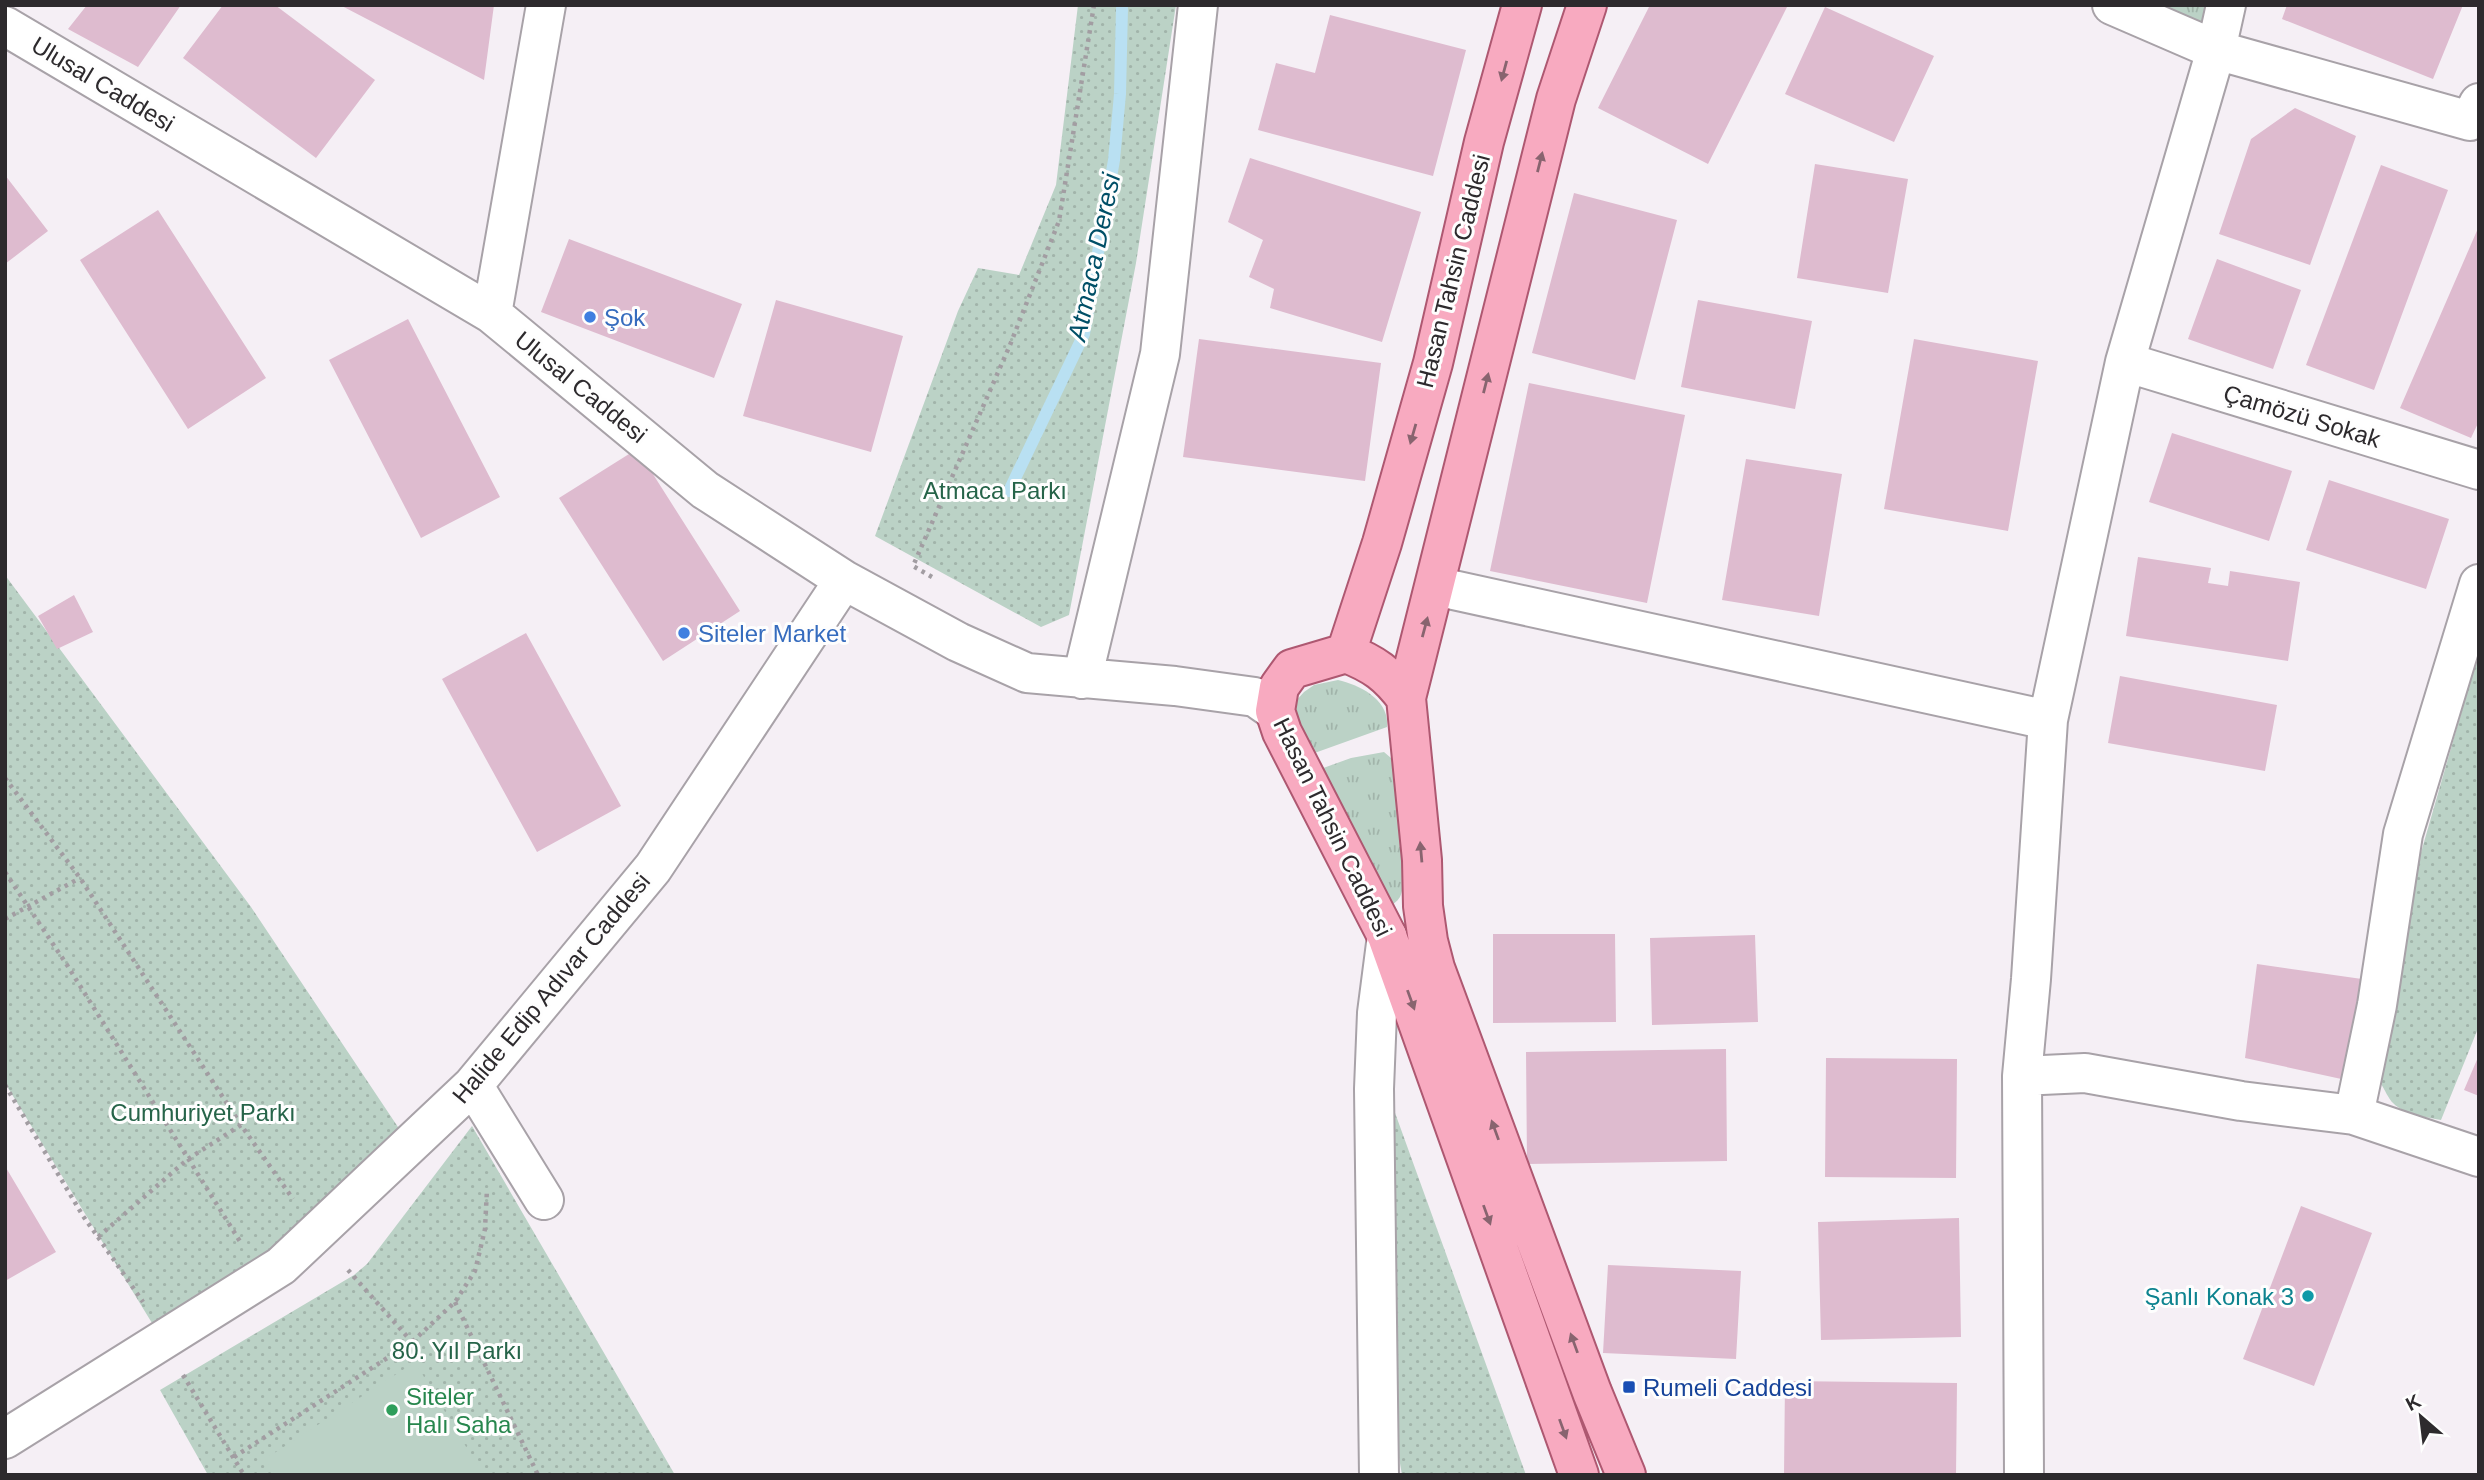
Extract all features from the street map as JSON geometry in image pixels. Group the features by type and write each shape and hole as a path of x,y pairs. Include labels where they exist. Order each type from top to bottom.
{"main road":[{"name":"Hasan Tahsin Caddesi","path":"1346,653 1382,544 1433,363 1484,142 1522,5"},
{"name":"Hasan Tahsin Caddesi","path":"1587,5 1556,99 1406,698 1422,860 1423,905 1435,968 1587,1379 1626,1475"},
{"path":"1292,669 1346,653 1369,663 1391,679 1406,698"},
{"name":"Hasan Tahsin Caddesi","path":"1292,669 1279,687 1275,711 1282,733 1387,936 1580,1475"},
{"path":"1387,936 1402,936 1417,927 1423,905"}],"street":[{"path":"5,10 9,5"},
{"path":"492,314 546,5"},
{"path":"1082,679 1160,354 1198,5"},
{"path":"2112,5 2216,50 2470,121 2479,103"},
{"path":"2024,1475 2022,1076 2049,720 2125,362 2216,50 2226,5"},
{"name":"Ulusal Caddesi","path":"5,26 492,314 705,490 844,580 958,642 1027,673 1175,686"},
{"name":"Çamözü Sokak","path":"2125,362 2479,470"},
{"name":"Halide Edip Adıvar Caddesi","path":"5,1439 281,1266 473,1085 653,868 844,580"},
{"path":"2354,1115 2377,1005 2403,834 2479,584"},
{"path":"1435,586 2049,720"},
{"path":"1175,686 1292,669"},
{"path":"1175,686 1255,697 1275,711"},
{"path":"1379,1475 1374,1089 1377,1013 1387,936"},
{"path":"2022,1076 2085,1073 2241,1101 2354,1115 2479,1157"},
{"path":"473,1085 544,1200"}],"path":[{"path":"937,579 913,566 1010,345 1059,221 1094,5"},
{"path":"5,778 80,877 241,1125 316,1234"},
{"path":"5,872 246,1251"},
{"path":"5,919 80,877"},
{"path":"5,1085 83,1216 148,1309"},
{"path":"98,1237 188,1159 241,1125"},
{"path":"234,1457 412,1342 455,1302 475,1271 485,1229 488,1178"},
{"path":"348,1270 412,1342"},
{"path":"455,1302 538,1475"},
{"path":"181,1371 244,1475"}],"green space":[{"name":"Atmaca Parkı","path":"1078,5 1176,5 1136,263 1069,615 1041,627 875,536 958,311 978,268 1019,275 1056,185"},
{"path":"2112,5 2226,5 2216,50"},
{"name":"Cumhuriyet Parkı","path":"5,575 251,907 410,1145 163,1341 5,1083"},
{"path":"2479,651 2479,1026 2441,1120 2416,1115 2398,1107 2381,1084 2420,856"},
{"path":"1338,680 1372,695 1384,709 1387,727 1309,755 1294,729 1294,703 1314,685"},
{"path":"1384,752 1391,758 1404,870 1400,897 1387,907 1315,771 1351,758"},
{"path":"1394,1110 1526,1475 1402,1475 1397,1446"},
{"name":"80. Yıl Parkı","path":"472,1126 675,1475 208,1475 160,1390 354,1275 367,1264"},
{"name":"Siteler Halı Saha","path":"415,1362 483,1475 275,1475 265,1459"}],"building":[{"path":"87,5 181,5 138,67 68,29"},
{"path":"223,5 275,5 375,80 316,158 183,58"},
{"path":"340,5 494,5 484,80"},
{"path":"1650,5 1788,5 1708,164 1598,108"},
{"path":"2287,5 2463,5 2433,79 2282,19"},
{"path":"1825,7 1934,56 1894,142 1785,94"},
{"path":"1330,15 1466,50 1433,176 1258,130 1276,63 1315,73"},
{"path":"2295,108 2356,136 2310,265 2219,234 2251,139"},
{"path":"1250,158 1421,212 1382,342 1270,308 1274,289 1249,277 1263,240 1228,222"},
{"path":"1815,164 1908,179 1888,293 1797,278"},
{"path":"2381,165 2448,190 2374,390 2306,365"},
{"path":"5,175 48,231 5,264"},
{"path":"1574,193 1677,220 1635,380 1532,353"},
{"path":"158,210 266,378 188,429 80,260"},
{"path":"2479,226 2479,421 2471,438 2400,408"},
{"path":"569,239 742,304 714,378 541,312"},
{"path":"2217,259 2301,290 2273,369 2188,339"},
{"path":"776,300 903,336 871,452 743,416"},
{"path":"1698,300 1812,321 1795,409 1681,387"},
{"path":"408,319 500,497 421,538 329,360"},
{"path":"1199,339 1381,363 1365,481 1183,457"},
{"path":"1914,339 2038,361 2008,531 1884,509"},
{"path":"1529,383 1685,415 1647,603 1490,571"},
{"path":"2172,433 2292,471 2269,541 2149,502"},
{"path":"637,449 740,611 663,661 559,498"},
{"path":"1746,459 1842,474 1819,616 1722,600"},
{"path":"2329,480 2449,519 2426,589 2306,550"},
{"path":"2138,557 2211,568 2208,583 2228,586 2230,571 2300,582 2288,661 2126,636"},
{"path":"74,595 93,632 57,649 38,616"},
{"path":"526,633 621,806 537,852 442,679"},
{"path":"2120,676 2277,705 2265,771 2108,743"},
{"path":"1493,934 1615,934 1616,1022 1493,1023"},
{"path":"1755,935 1758,1022 1652,1025 1650,938"},
{"path":"2257,964 2362,979 2346,1080 2245,1058"},
{"path":"1726,1049 1727,1161 1527,1164 1526,1052"},
{"path":"2479,1055 2479,1096 2464,1090"},
{"path":"1826,1058 1957,1059 1956,1178 1825,1177"},
{"path":"5,1166 56,1252 5,1281"},
{"name":"Şanlı Konak 3","path":"2301,1206 2372,1233 2314,1386 2243,1359"},
{"path":"1959,1218 1961,1337 1821,1340 1818,1222"},
{"path":"1608,1265 1741,1271 1736,1359 1603,1353"},
{"path":"1785,1381 1957,1383 1956,1475 1784,1475"}],"waterway":[{"name":"Atmaca Deresi","path":"1009,491 1084,334 1114,160 1120,94 1122,8"}],"place":[{"name":"Şok","path":"590,317"},
{"name":"Siteler Market","path":"684,633"},
{"name":"Şanlı Konak 3","path":"2308,1296"},
{"name":"Rumeli Caddesi","path":"1629,1387"},
{"name":"Siteler Halı Saha","path":"392,1410"}]}
